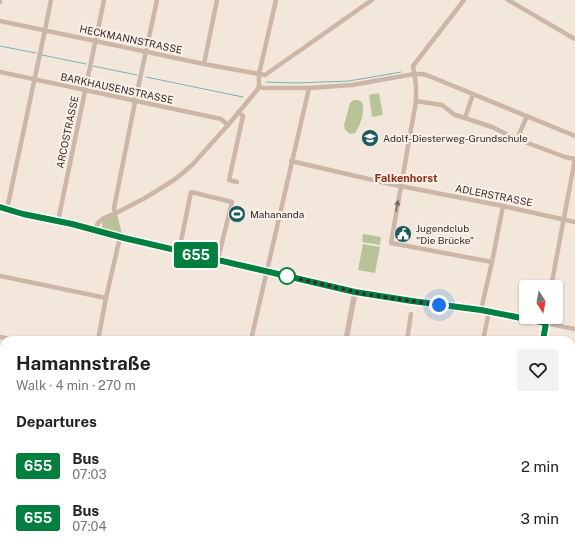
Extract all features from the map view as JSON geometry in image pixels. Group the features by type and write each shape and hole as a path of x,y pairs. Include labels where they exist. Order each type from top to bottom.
{"street":[{"path":"7,210 50,0"},
{"name":"ARCOSTRASSE","path":"58,221 104,0"},
{"path":"115,213 114,208 135,102 158,0"},
{"path":"204,64 217,0"},
{"path":"95,230 96,226 101,220 145,198 179,176 193,164 259,87 259,74 276,0"},
{"path":"259,74 264,75 372,0"},
{"path":"464,0 412,66 416,85 416,101 391,243 492,262"},
{"path":"508,0 575,39"},
{"name":"HECKMANNSTRASSE","path":"0,21 204,64 259,74"},
{"name":"BARKHAUSENSTRASSE","path":"0,72 220,120 228,125"},
{"path":"259,87 309,88 352,85 414,74 423,74 575,136"},
{"path":"252,336 309,88"},
{"path":"465,118 473,94"},
{"path":"416,101 442,105 456,115 492,127 517,139 565,157 575,159 573,182 552,280"},
{"path":"237,182 229,180 243,116 238,112"},
{"path":"517,139 527,116"},
{"name":"ADLERSTRASSE","path":"292,162 360,178 575,222"},
{"path":"178,251 191,192 232,202 218,259"},
{"path":"481,310 492,262 502,206"},
{"path":"0,207 23,214 355,292 519,317"},
{"path":"99,336 120,237"},
{"path":"0,276 106,298"},
{"path":"347,336 355,292"},
{"path":"484,336 489,312"},
{"path":"408,336 412,314"},
{"path":"543,336 545,324"},
{"path":"556,324 575,329"}],"green space":[{"path":"379,93 383,115 372,117 369,95"},
{"path":"354,100 362,102 363,114 357,130 355,133 350,134 345,130 344,125 350,103"},
{"path":"117,214 122,234 102,228 103,221"},
{"path":"363,234 381,237 380,245 362,242"},
{"path":"363,244 380,247 375,273 358,270"}],"waterway":[{"path":"0,46 36,53"},
{"path":"42,55 86,64"},
{"path":"93,66 137,75"},
{"path":"266,82 296,83 349,81 401,72"},
{"path":"146,77 243,97"}],"bus line":[{"name":"655","path":"0,207 14,212 72,224 124,238 355,292 481,310 546,323 544,336"}],"place":[{"name":"Adolf-Diesterweg-Grundschule","path":"370,138"},
{"name":"Mahananda","path":"237,214"},
{"name":"Jugendclub \"Die Brücke\"","path":"403,234"}],"district":[{"name":"Falkenhorst","path":"406,178"}],"route":[{"path":"287,276 364,294 439,305"}]}
